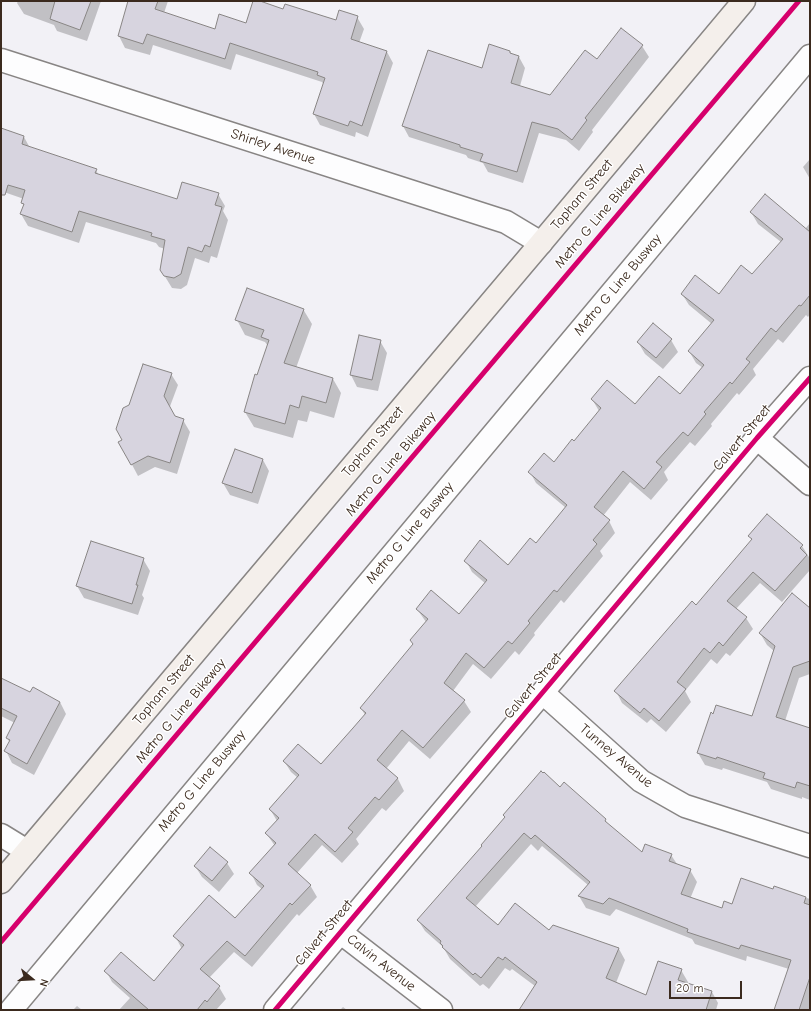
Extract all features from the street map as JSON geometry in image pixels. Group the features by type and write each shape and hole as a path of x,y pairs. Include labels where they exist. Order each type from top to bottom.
{"main road":[{"name":"Topham Street","path":"1,882 541,243 735,4"}],"street":[{"name":"Metro G Line Busway","path":"11,1010 810,56"},
{"name":"Shirley Avenue","path":"1,60 506,222 541,243"},
{"name":"Calvert Street","path":"275,1010 757,438 810,378"},
{"path":"757,438 810,484"},
{"name":"Tunney Avenue","path":"543,693 641,780 685,806 810,846"},
{"path":"1,835 28,851"},
{"name":"Calvin Avenue","path":"340,932 441,1010"}],"building":[{"path":"55,1 91,1 80,30 50,19"},
{"path":"128,1 158,1 155,9 215,29 219,14 246,23 253,1 260,1 283,9 285,4 336,20 339,10 358,16 351,39 387,51 362,126 350,121 348,126 313,114 325,78 317,75 318,72 230,43 225,59 147,34 143,44 118,36"},
{"path":"621,28 643,45 585,118 587,120 572,140 558,129 532,122 517,172 480,161 483,154 402,126 428,50 482,68 489,44 510,51 510,53 519,56 511,83 550,95 585,50 597,59"},
{"path":"1,128 24,136 22,144 97,169 95,173 177,199 182,182 219,193 215,205 222,207 210,247 205,245 202,252 188,247 181,274 174,278 164,276 160,270 165,240 151,236 152,233 79,211 72,232 20,214 24,204 21,203 25,190 8,185 5,195 1,195"},
{"path":"765,194 810,232 810,295 801,306 799,305 776,332 771,328 746,359 750,362 732,384 730,382 704,412 706,414 688,436 683,432 656,462 662,467 644,489 623,471 594,507 610,520 593,540 597,544 557,592 554,590 528,621 530,623 512,644 508,641 484,668 466,653 444,683 465,700 423,748 402,730 377,760 398,778 379,800 375,797 348,828 353,832 335,852 315,834 288,864 311,885 292,905 290,903 245,956 227,941 200,969 220,986 207,1002 205,1000 197,1010 149,1010 104,971 121,952 154,981 184,945 173,936 209,895 235,918 264,886 249,873 276,843 265,833 279,818 269,809 299,775 283,761 298,744 321,764 366,713 360,708 413,644 410,640 428,619 416,609 431,590 459,614 487,580 464,561 480,540 508,565 530,538 536,543 567,505 528,472 544,453 554,462 572,439 574,441 601,408 591,399 607,380 635,404 659,376 680,394 704,365 688,351 714,320 681,294 695,275 719,294 741,265 752,274 783,239 750,212"},
{"path":"247,288 304,309 284,363 333,378 326,403 302,396 299,408 290,405 285,424 244,412 255,374 257,375 269,340 261,337 264,330 235,320"},
{"path":"653,323 672,339 656,358 637,342"},
{"path":"359,335 381,340 372,380 350,375"},
{"path":"143,364 172,373 164,396 175,416 184,419 170,463 148,456 131,465 118,442 122,440 116,429 123,408 129,405"},
{"path":"235,449 263,459 252,493 222,483"},
{"path":"767,514 803,545 800,548 807,555 775,591 753,572 727,601 747,617 723,646 719,642 710,653 704,648 677,682 686,689 659,721 644,708 640,713 614,691 692,601 696,605 752,539 748,536"},
{"path":"91,541 144,558 132,604 76,586"},
{"path":"792,593 810,608 810,661 793,667 776,717 810,728 810,786 797,782 795,788 763,778 765,773 717,757 716,759 697,753 711,712 713,714 716,705 752,716 775,646 759,633"},
{"path":"1,678 30,692 33,687 60,702 27,764 4,751 10,740 6,738 17,716 1,708"},
{"path":"541,771 560,787 564,782 606,819 605,821 642,852 645,844 672,854 669,861 691,869 681,894 722,908 724,901 732,904 741,878 773,889 774,886 806,897 804,903 810,905 810,977 799,1010 774,1010 791,960 741,945 739,949 687,932 688,929 609,898 603,904 578,896 590,882 535,835 531,839 524,833 466,898 498,925 515,903 549,930 553,925 619,948 606,978 646,995 658,961 682,969 678,980 712,991 706,1010 519,1010 537,982 505,957 503,960 498,957 481,978 475,973 473,975 442,947 443,946 440,943 441,941 417,920 482,846 481,845 505,817 503,815"},
{"path":"210,847 228,862 212,881 194,866"}],"cycle path":[{"name":"Metro G Line Bikeway","path":"1,942 799,1"},
{"path":"275,1010 757,438 810,378"}]}
